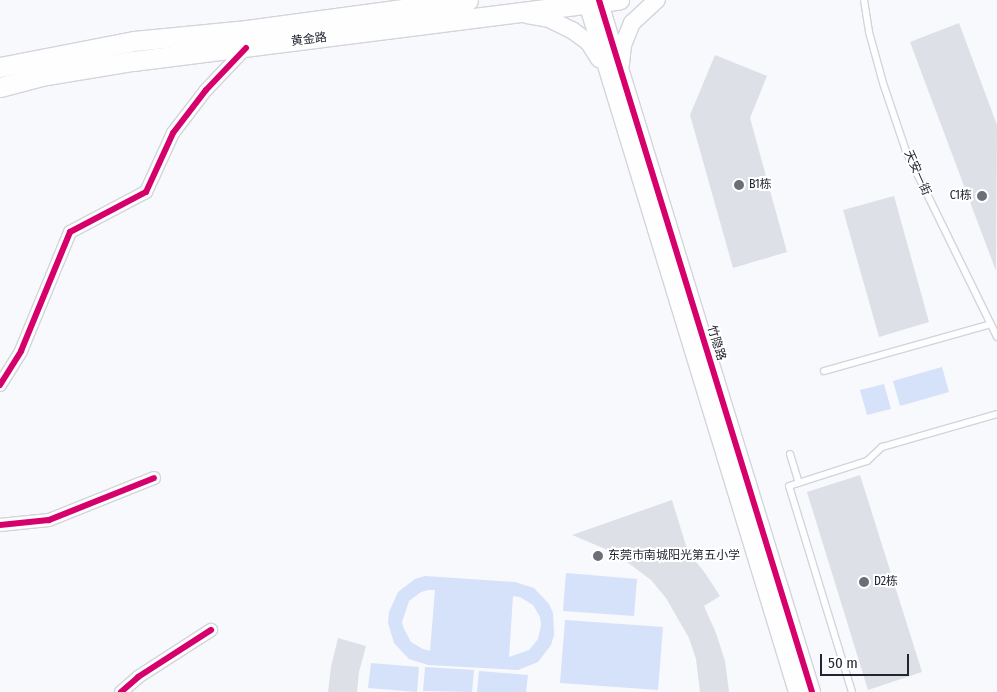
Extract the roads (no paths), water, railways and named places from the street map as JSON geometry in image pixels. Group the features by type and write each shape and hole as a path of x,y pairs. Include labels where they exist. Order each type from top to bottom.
{"main road":[{"name":"黄金路","path":"0,68 134,42 247,30 468,0"},
{"name":"黄金路","path":"0,87 42,76 133,61 619,0"}],"street":[{"path":"518,13 549,19 572,30 589,43 614,71 632,23 656,0"},
{"name":"竹隐路","path":"593,2 797,692"},
{"path":"0,385 21,351 70,232 146,192 173,133 206,90 246,48"},
{"name":"竹隐路","path":"614,71 812,692"},
{"path":"0,524 49,520 154,478"},
{"path":"121,692 138,677 211,630"}],"lane":[{"name":"天安一街","path":"864,0 869,32 883,83 906,152 997,337"},
{"path":"824,371 990,324"},
{"path":"852,692 789,486 868,461 882,447 997,414"},
{"path":"790,454 799,483"}],"place":[{"name":"B1栋","path":"739,185"},
{"name":"C1栋","path":"982,196"},
{"name":"东莞市南城阳光第五小学","path":"598,556"},
{"name":"D2栋","path":"864,582"}]}
